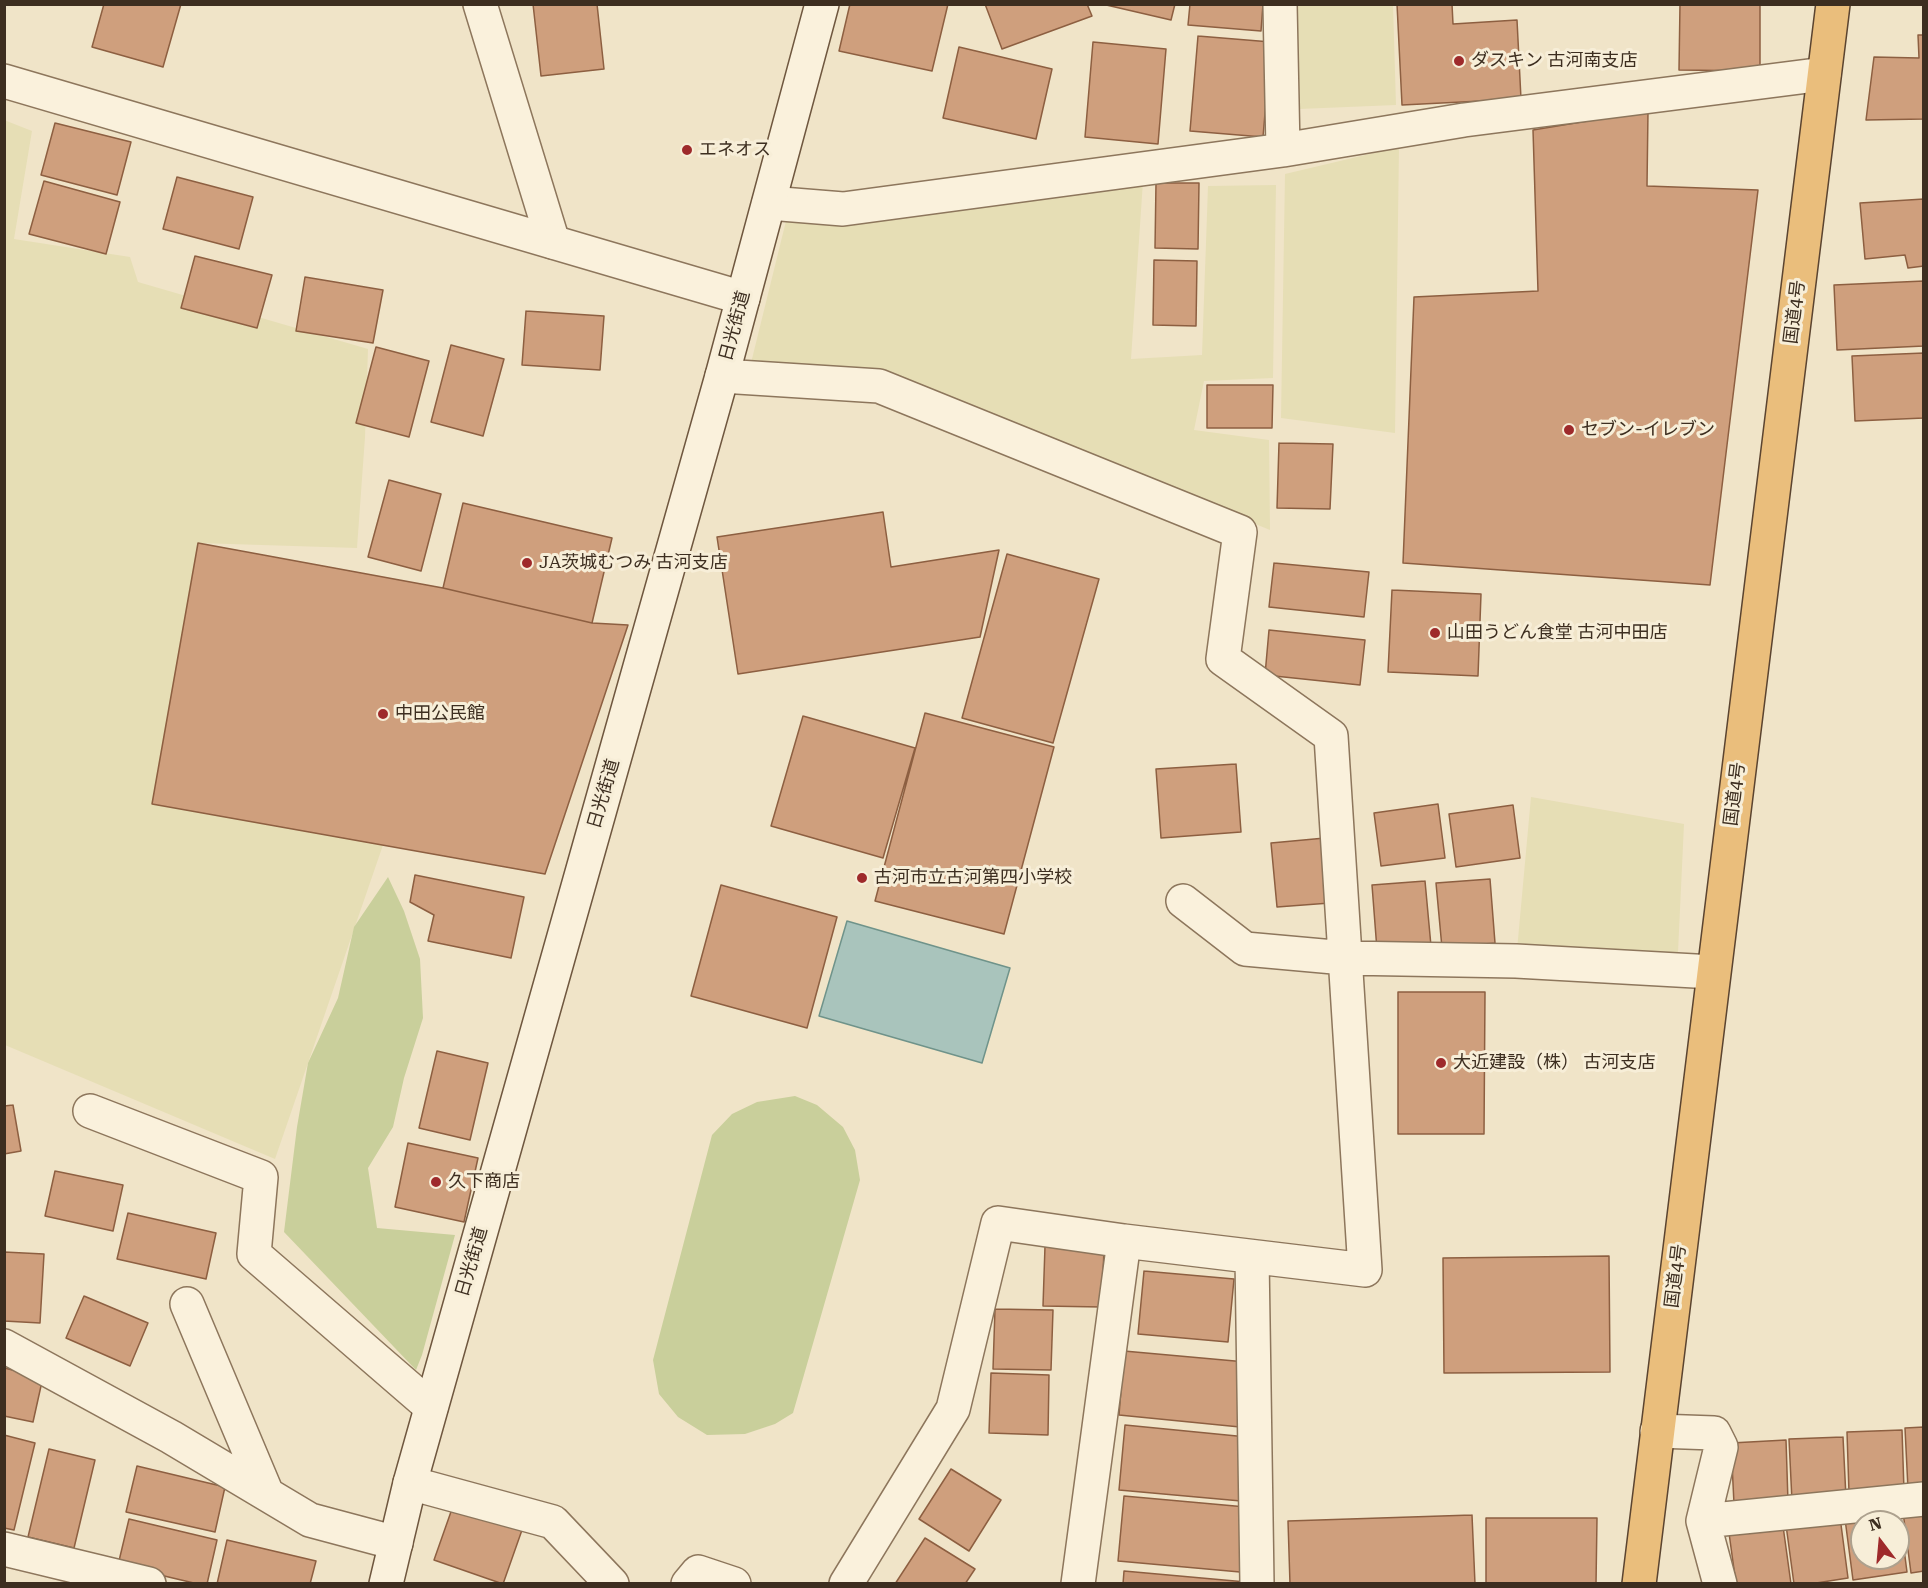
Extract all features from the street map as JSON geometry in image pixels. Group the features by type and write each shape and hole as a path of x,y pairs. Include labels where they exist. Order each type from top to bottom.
{"highway":[{"name":"国道4号","path":"1639,1584 1833,4"}],"street":[{"path":"480,4 554,242"},
{"name":"日光街道","path":"386,1584 410,1483 722,376 822,4"},
{"path":"1280,4 1283,150"},
{"path":"769,203 843,209 1283,150 1464,120 1824,74"},
{"path":"4,81 743,298"},
{"path":"722,376 879,386 1240,532 1223,659 1331,736 1365,1270 1124,1241 998,1223 953,1409 846,1584"},
{"path":"1182,902 1245,949 1345,958 1516,961 1713,972"},
{"path":"90,1111 261,1177 254,1254 432,1407"},
{"path":"1078,1584 1124,1241"},
{"path":"1252,1257 1257,1584"},
{"path":"187,1304 267,1494"},
{"path":"4,1346 171,1437 310,1520 396,1543"},
{"path":"1657,1431 1714,1433 1721,1447 1703,1521 1720,1584"},
{"path":"410,1483 553,1522 612,1584"},
{"path":"1703,1521 1923,1499"},
{"path":"4,1549 149,1584"},
{"path":"688,1584 698,1572 734,1584"}],"shaded area":[{"path":"1296,5 1393,5 1396,105 1299,109"},
{"path":"4,120 32,131 14,239 130,257 138,282 368,349 365,437 357,548 198,543 152,804 383,845 275,1159 5,1045"},
{"path":"1399,147 1395,433 1281,418 1285,174"},
{"path":"1143,181 1131,359 1202,355 1208,186 1276,185 1273,378 1204,381 1194,430 1269,440 1270,530 876,369 751,363 786,221"},
{"path":"1531,797 1684,824 1678,952 1516,961"}],"green space":[{"path":"388,877 404,911 420,959 423,1018 404,1078 393,1127 368,1168 377,1228 455,1235 416,1370 284,1232 297,1127 308,1063 338,998 354,927"},
{"path":"795,1096 817,1105 843,1127 855,1150 860,1180 793,1413 775,1424 745,1434 707,1435 678,1417 659,1394 653,1360 712,1135 732,1114 757,1102"}],"water":[{"path":"847,921 1010,968 982,1063 819,1016"}],"building":[{"path":"104,4 181,4 163,67 92,47"},
{"path":"533,4 597,4 604,69 541,76"},
{"path":"850,4 948,4 932,71 839,51"},
{"path":"985,4 1087,4 1092,16 1002,49"},
{"path":"1102,4 1175,4 1171,20"},
{"path":"1190,4 1263,4 1261,31 1188,25"},
{"name":"ダスキン 古河南支店","path":"1397,4 1452,4 1453,24 1517,20 1521,99 1402,105"},
{"path":"1680,4 1760,4 1760,71 1679,70"},
{"path":"1918,35 1924,35 1924,119 1866,120 1874,57 1919,58"},
{"path":"1198,36 1271,42 1263,137 1190,131"},
{"path":"1093,42 1166,49 1158,144 1085,137"},
{"path":"959,47 1052,69 1036,139 943,118"},
{"name":"セブン-イレブン","path":"1648,111 1647,186 1758,190 1710,585 1403,563 1414,297 1538,291 1533,130"},
{"path":"55,123 131,142 117,195 41,175"},
{"path":"177,177 253,197 239,249 163,229"},
{"path":"44,181 120,202 106,254 29,234"},
{"path":"1156,183 1199,183 1198,249 1155,248"},
{"path":"1924,199 1924,266 1908,268 1905,255 1865,259 1860,203"},
{"path":"195,256 272,275 257,328 181,308"},
{"path":"1154,260 1197,261 1196,326 1153,325"},
{"path":"305,277 383,290 373,343 296,331"},
{"path":"1924,281 1924,346 1837,350 1834,285"},
{"path":"526,311 604,316 600,370 522,365"},
{"path":"451,345 504,359 483,436 431,422"},
{"path":"376,347 429,361 409,437 356,423"},
{"path":"1924,353 1924,418 1855,421 1852,356"},
{"path":"1207,385 1273,385 1272,428 1207,428"},
{"path":"1279,443 1333,444 1330,509 1277,508"},
{"path":"389,480 441,494 421,571 368,557"},
{"name":"JA茨城むつみ 古河支店","path":"463,503 612,538 592,623 443,588"},
{"path":"883,512 891,567 999,550 980,637 738,674 717,537"},
{"name":"中田公民館","path":"198,543 443,588 592,623 628,625 545,874 152,804"},
{"path":"1007,554 1099,579 1053,743 962,718"},
{"path":"1274,563 1369,572 1364,617 1269,607"},
{"name":"山田うどん食堂 古河中田店","path":"1392,590 1481,594 1478,676 1388,672"},
{"path":"1269,630 1365,640 1360,685 1265,675"},
{"path":"925,713 1054,747 1004,934 875,901"},
{"path":"803,716 915,748 883,858 771,826"},
{"path":"1236,764 1241,832 1161,838 1156,769"},
{"path":"1438,804 1445,858 1381,866 1374,813"},
{"path":"1513,805 1520,858 1456,867 1449,814"},
{"path":"1325,838 1330,903 1277,907 1271,843"},
{"path":"415,875 524,897 511,958 428,941 434,915 410,902"},
{"path":"1490,879 1495,943 1442,948 1436,883"},
{"path":"1425,881 1431,946 1377,950 1372,885"},
{"path":"721,885 837,917 807,1028 691,996"},
{"name":"大近建設（株） 古河支店","path":"1398,992 1485,992 1484,1134 1398,1134"},
{"path":"437,1051 488,1063 470,1140 419,1128"},
{"path":"13,1105 21,1151 4,1154 4,1106"},
{"name":"久下商店","path":"408,1143 478,1158 464,1222 395,1207"},
{"path":"55,1171 123,1185 113,1231 45,1216"},
{"path":"128,1213 216,1233 206,1279 117,1259"},
{"path":"1045,1246 1104,1248 1102,1307 1043,1306"},
{"path":"4,1252 44,1254 40,1323 4,1321"},
{"path":"1609,1256 1610,1372 1444,1373 1443,1258"},
{"path":"1144,1271 1234,1279 1228,1342 1138,1334"},
{"path":"84,1296 148,1323 130,1366 66,1338"},
{"path":"995,1309 1053,1310 1051,1370 993,1369"},
{"path":"1124,1351 1246,1362 1240,1427 1119,1415"},
{"path":"4,1368 43,1377 33,1422 4,1416"},
{"path":"991,1373 1049,1375 1048,1435 989,1433"},
{"path":"1125,1425 1247,1437 1241,1501 1119,1490"},
{"path":"1924,1427 1924,1489 1908,1489 1905,1428"},
{"path":"1902,1430 1904,1491 1849,1493 1847,1432"},
{"path":"4,1435 35,1443 14,1530 4,1528"},
{"path":"1843,1437 1846,1498 1792,1501 1789,1439"},
{"path":"1786,1440 1788,1502 1734,1504 1731,1443"},
{"path":"49,1449 95,1460 74,1548 28,1537"},
{"path":"137,1466 225,1487 215,1532 126,1512"},
{"path":"951,1469 1001,1500 969,1551 919,1519"},
{"path":"1124,1496 1246,1507 1240,1572 1118,1561"},
{"path":"453,1506 522,1530 503,1584 434,1560"},
{"path":"1924,1509 1924,1571 1911,1573 1910,1565 1910,1511"},
{"path":"1472,1515 1475,1584 1290,1584 1288,1521"},
{"path":"1840,1517 1848,1578 1794,1584 1786,1525"},
{"path":"1486,1518 1597,1518 1596,1584 1486,1584"},
{"path":"1850,1518 1850,1557 1845,1519"},
{"path":"129,1519 217,1540 207,1584 198,1584 118,1565"},
{"path":"1783,1526 1791,1584 1736,1584 1729,1533"},
{"path":"925,1538 975,1569 965,1584 895,1584"},
{"path":"227,1540 316,1561 310,1584 217,1584"},
{"path":"1852,1570 1907,1570 1907,1572 1853,1580"},
{"path":"1124,1571 1246,1582 1246,1584 1123,1584"}],"place":[{"name":"ダスキン 古河南支店","path":"1459,61"},
{"name":"エネオス","path":"687,150"},
{"name":"セブン-イレブン","path":"1569,430"},
{"name":"JA茨城むつみ 古河支店","path":"527,563"},
{"name":"山田うどん食堂 古河中田店","path":"1435,633"},
{"name":"中田公民館","path":"383,714"},
{"name":"古河市立古河第四小学校","path":"862,878"},
{"name":"大近建設（株） 古河支店","path":"1441,1063"},
{"name":"久下商店","path":"436,1182"}]}
